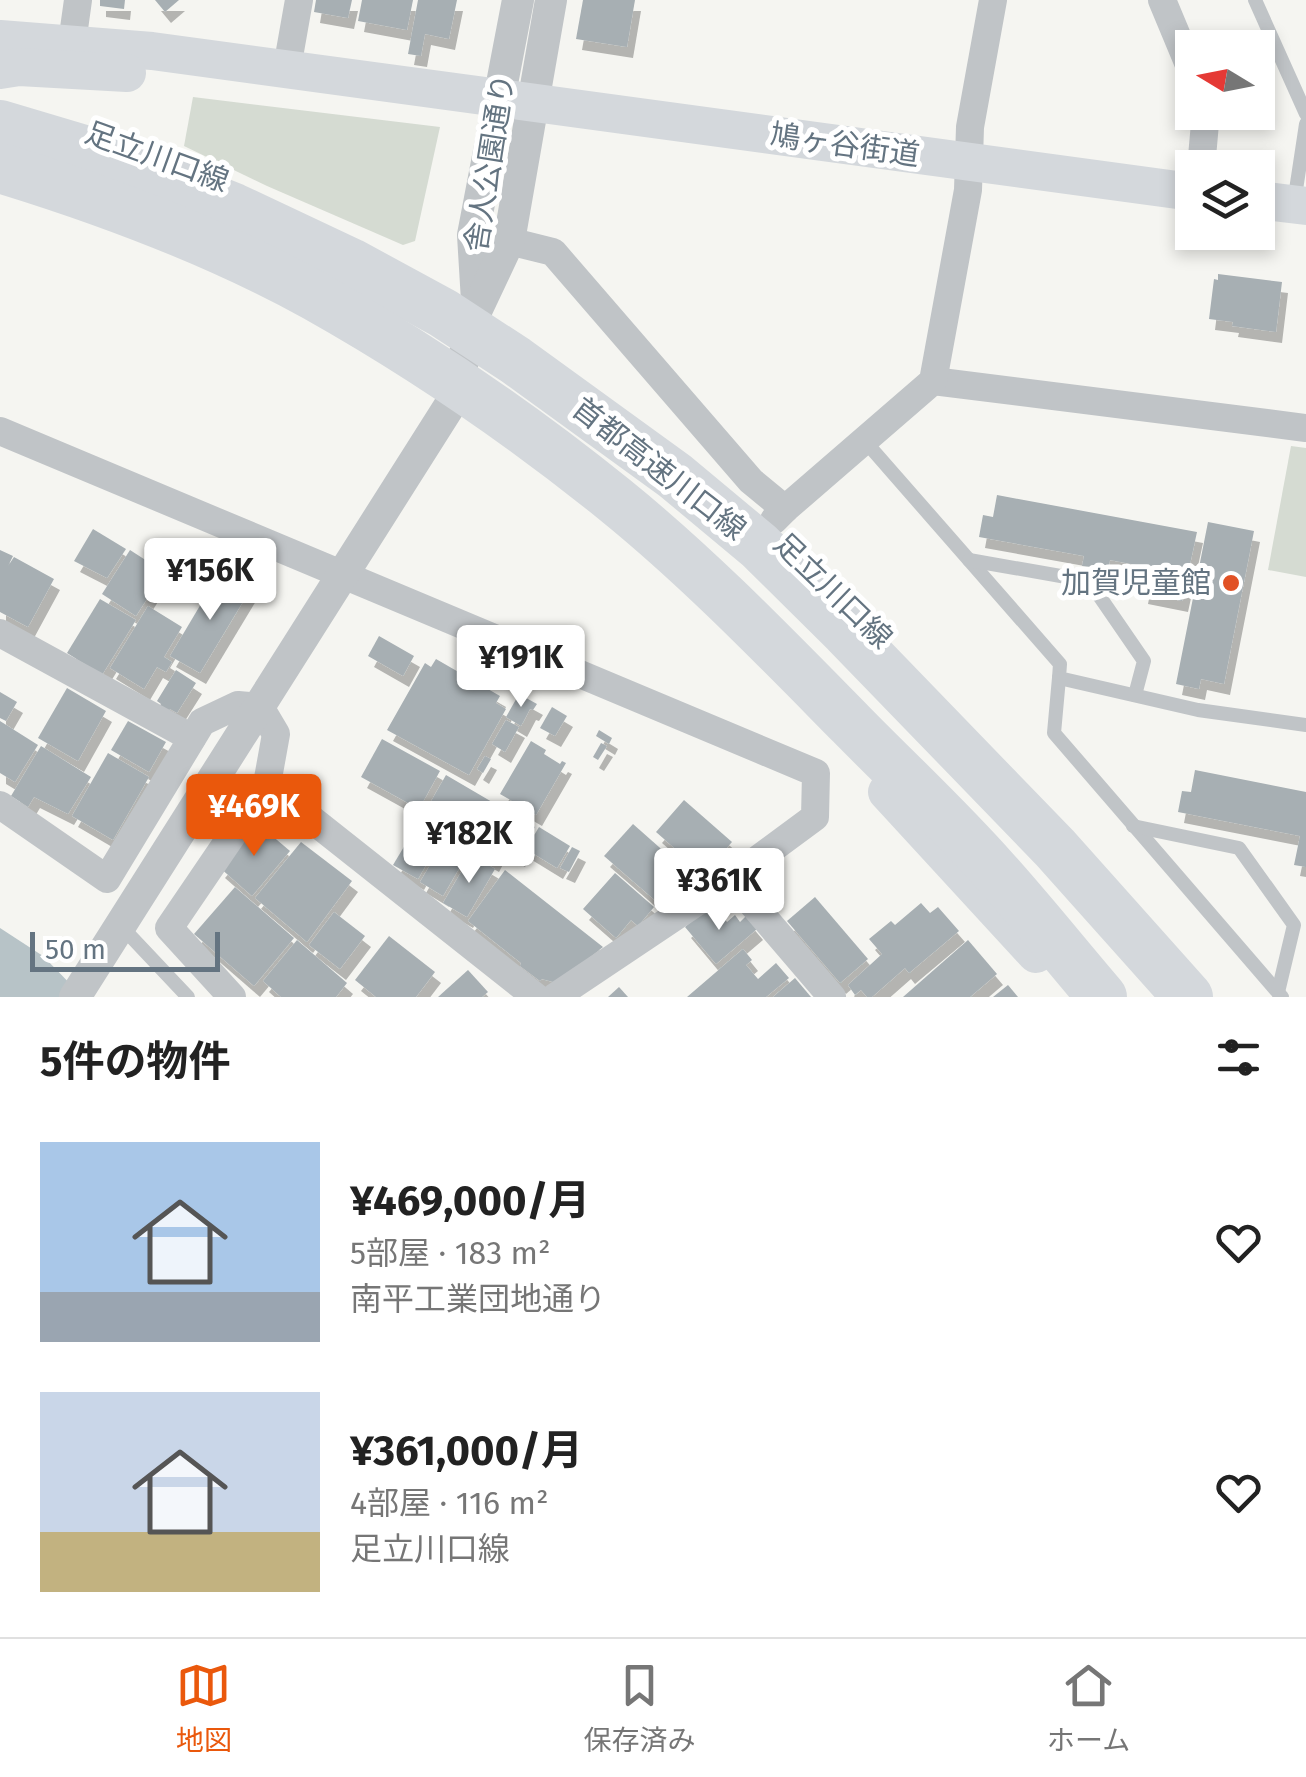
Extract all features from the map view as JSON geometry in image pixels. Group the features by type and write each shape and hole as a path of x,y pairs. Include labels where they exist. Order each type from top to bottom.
{"highway":[{"name":"首都高速川口線","path":"0,125 104,156 234,208 350,262 486,341 675,476 759,546 846,632 1054,848 1188,997"},
{"name":"首都高速川口線","path":"0,168 83,193 212,245 296,286 403,348 518,426 616,501 708,582 793,665 992,868 1102,997"},
{"path":"1161,940 1196,997"}],"main road":[{"name":"鳩ヶ谷街道","path":"0,39 72,43 287,68 1175,190"},
{"name":"鳩ヶ谷街道","path":"0,70 62,69 362,94 515,101"},
{"name":"足立川口線","path":"0,105 102,135 252,193 380,254 477,309 672,450 776,518 1032,792 1212,997"},
{"path":"0,187 114,224 275,296 359,342 452,402 548,472 627,533 822,721 1074,997"}],"street":[{"path":"72,43 78,0"},
{"path":"287,68 298,0"},
{"name":"舎人公園通り","path":"477,309 508,241 518,0"},
{"name":"舎人公園通り","path":"477,309 473,235 551,0"},
{"path":"508,241 553,252 752,481 776,518 934,382 968,190 970,126 993,0"},
{"path":"1162,0 1175,31"},
{"path":"75,997 452,402 477,309"},
{"path":"934,382 1306,428"},
{"path":"0,432 816,774 816,817 731,880 555,997"},
{"path":"0,633 192,738"},
{"path":"0,805 107,879 202,722 238,704 260,707"},
{"path":"232,997 168,928 267,784 276,734 260,707"},
{"path":"267,784 536,997"},
{"path":"731,880 832,997"}],"lane":[{"path":"1255,0 1306,114"},
{"path":"1286,204 1306,124"},
{"path":"864,440 1060,664 1054,733 1280,995"},
{"path":"969,560 1089,581 1144,660 1136,696"},
{"path":"1059,678 1198,710 1306,726"},
{"path":"1132,826 1239,848 1294,925 1280,995"},
{"path":"118,931 188,997"}],"shaded area":[{"path":"193,97 440,127 415,241 403,245 184,146"},
{"path":"1291,446 1306,448 1306,577 1268,570"},
{"path":"0,928 43,956 83,997 0,997"}],"building":[{"path":"100,0 125,0 124,9 100,6"},
{"path":"155,0 179,0 165,12"},
{"path":"316,0 352,0 348,18 314,12"},
{"path":"362,0 413,0 407,30 358,21"},
{"path":"418,0 457,0 449,39 425,34 421,56 408,54"},
{"path":"583,0 635,0 627,47 576,39"},
{"path":"1218,274 1282,282 1276,332 1209,319"},
{"path":"997,495 1197,532 1182,601 1142,593 1147,567 1110,560 1108,570 1082,566 1084,556 979,537 983,515 993,517"},
{"path":"1208,522 1254,531 1224,684 1201,679 1199,689 1176,684"},
{"path":"93,529 126,549 107,578 74,561"},
{"path":"0,550 13,556 8,566 14,557 54,579 28,627 0,612"},
{"path":"130,550 164,572 136,616 102,594"},
{"path":"220,572 250,590 200,673 170,656"},
{"path":"100,599 136,620 102,675 67,653"},
{"path":"148,606 182,627 164,657 172,662 166,672 157,667 144,689 110,668"},
{"path":"379,636 414,656 403,676 368,656"},
{"path":"436,659 500,696 496,703 506,709 469,775 387,730 425,663 431,667"},
{"path":"176,670 196,683 177,713 159,707 157,701"},
{"path":"67,688 106,711 78,761 38,738"},
{"path":"0,692 17,702 6,721 0,718"},
{"path":"519,694 537,704 521,726 506,717"},
{"path":"552,707 567,716 555,736 540,728"},
{"path":"506,720 519,727 505,752 492,744"},
{"path":"0,721 38,745 15,782 0,773"},
{"path":"128,721 166,742 149,772 111,750"},
{"path":"599,730 612,738 609,744 596,736"},
{"path":"382,739 440,771 419,809 361,777"},
{"path":"531,741 546,750 544,754 560,764 566,763 536,815 500,794"},
{"path":"601,743 607,746 598,760 593,757"},
{"path":"41,746 91,777 68,814 34,797 28,807 11,796"},
{"path":"108,753 149,777 113,840 72,816"},
{"path":"485,756 491,759 483,773 477,769"},
{"path":"1195,770 1306,792 1306,867 1294,865 1300,836 1178,812 1182,791 1191,792"},
{"path":"446,775 535,827 519,856 501,846 493,861 442,832 435,845 413,833"},
{"path":"684,800 732,842 704,874 656,832"},
{"path":"257,823 290,851 252,896 219,867"},
{"path":"633,824 685,870 657,902 604,856"},
{"path":"539,827 570,846 557,868 526,849"},
{"path":"411,835 435,849 418,879 393,865"},
{"path":"445,840 468,853 443,896 420,882"},
{"path":"301,842 352,881 307,942 255,898"},
{"path":"572,847 580,851 569,872 560,868"},
{"path":"471,855 495,869 467,917 443,903"},
{"path":"505,870 603,947 557,983 540,981 520,966 468,921"},
{"path":"615,873 654,907 638,926 631,920 616,938 583,909"},
{"path":"235,887 294,938 254,986 194,934"},
{"path":"815,897 868,959 840,983 787,921"},
{"path":"921,903 930,913 938,907 959,931 909,973 905,968 872,997 861,990 855,995 848,985 882,954 869,939 891,921 895,925"},
{"path":"712,904 727,922 735,915 740,922 746,916 757,929 716,964 685,927"},
{"path":"334,912 365,936 340,969 309,945"},
{"path":"389,936 435,972 416,997 376,997 355,980"},
{"path":"297,940 347,983 336,997 281,997 263,981"},
{"path":"968,940 997,974 970,997 903,997"},
{"path":"743,949 752,960 746,965 758,979 776,963 789,978 766,997 687,997"},
{"path":"468,970 488,992 482,997 438,997"},
{"path":"795,978 811,997 773,997"},
{"path":"1008,985 1018,997 993,997"},
{"path":"619,987 628,997 608,997"}],"place":[{"name":"加賀児童館","path":"1231,583"}]}
